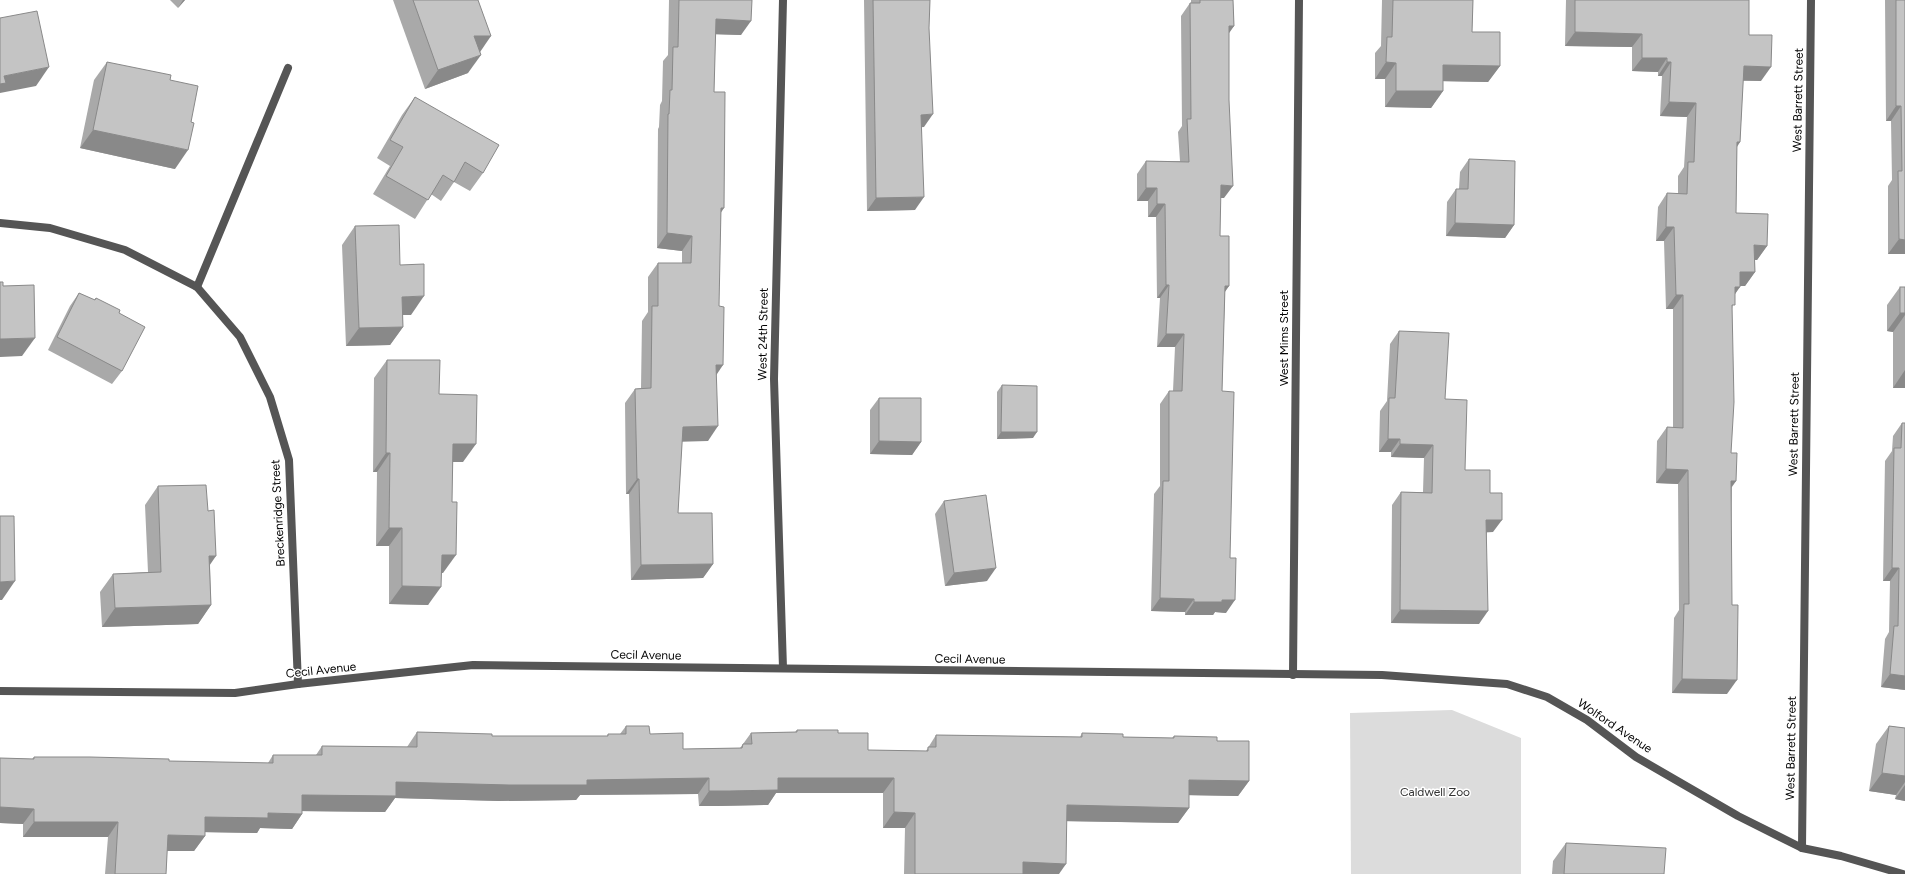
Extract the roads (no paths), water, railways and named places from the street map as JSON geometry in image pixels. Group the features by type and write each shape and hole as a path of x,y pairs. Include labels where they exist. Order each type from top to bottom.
{"street":[{"name":"West 24th Street","path":"783,668 774,379 784,0"},
{"name":"West Mims Street","path":"1293,675 1299,0"},
{"name":"West Barrett Street","path":"1802,848 1811,0"},
{"path":"197,287 288,68"},
{"name":"Breckenridge Street","path":"0,222 50,228 125,250 197,287 240,337 270,397 289,460 298,684"},
{"name":"Cecil Avenue","path":"0,691 235,693 298,684 473,665 1293,675"},
{"name":"Wolford Avenue","path":"1293,675 1382,675 1507,684 1547,697 1587,720 1636,757 1738,816 1802,848 1841,856 1903,874"}],"park label":[{"name":"Caldwell Zoo","path":"1435,792"}]}
